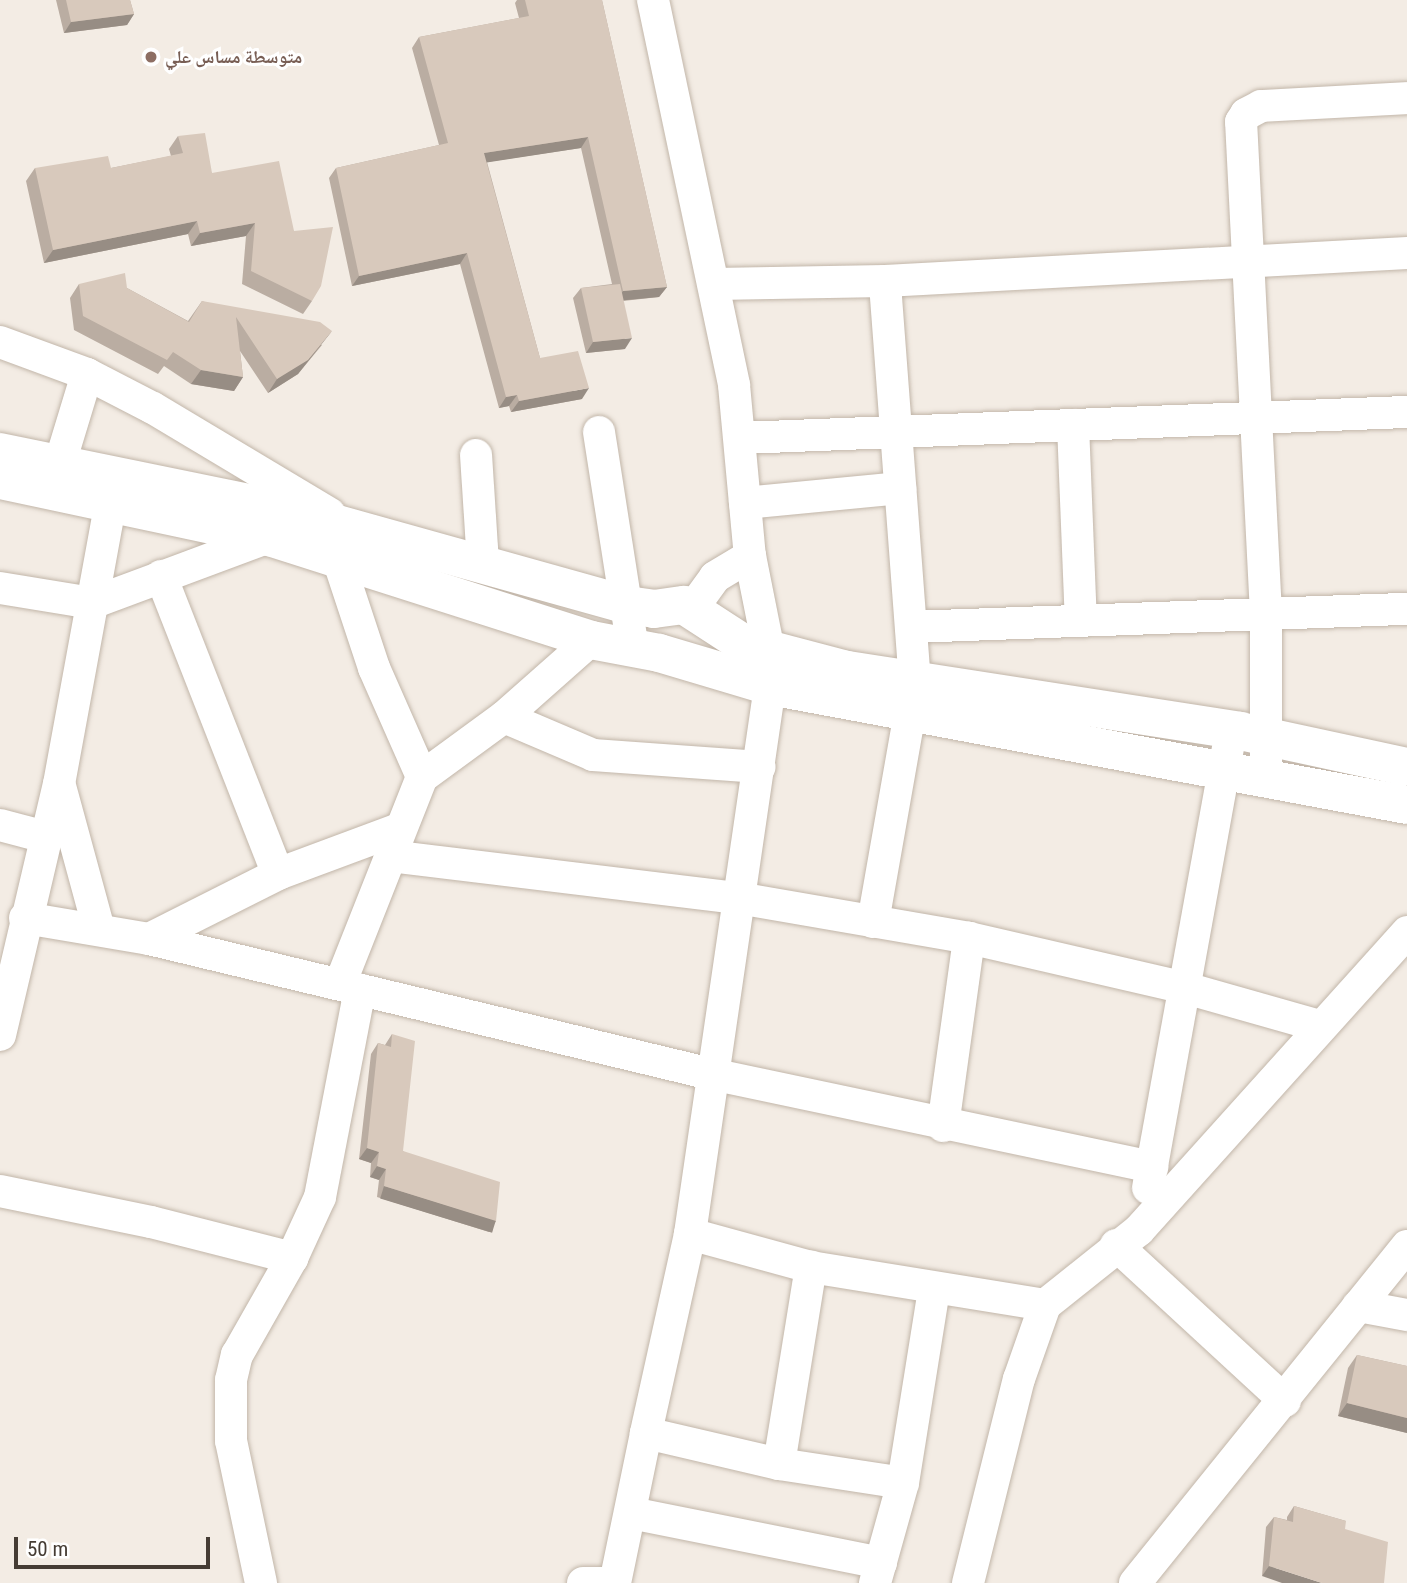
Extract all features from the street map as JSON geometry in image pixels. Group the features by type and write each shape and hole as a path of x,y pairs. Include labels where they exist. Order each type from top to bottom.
{"street":[{"path":"615,1583 690,1234 738,898 760,767 769,669 750,556 741,438 715,284 653,0"},
{"path":"1267,757 1266,614 1245,263 1241,136 1245,114 1261,106 1407,98"},
{"path":"715,284 885,281 1407,253"},
{"path":"873,922 912,697 911,627 901,488 893,430 885,281"},
{"path":"0,342 87,374 346,543 374,668 422,777"},
{"path":"56,479 87,374"},
{"path":"741,438 1407,412"},
{"path":"1073,425 1081,621"},
{"path":"599,432 633,648"},
{"path":"0,452 56,479"},
{"path":"477,455 483,563"},
{"path":"0,480 56,479 116,492 269,537 346,543 483,563 627,605 692,609 769,669"},
{"path":"745,503 901,488"},
{"path":"116,492 216,495 346,543 591,640 769,669 912,697 1224,768 1267,757 1407,767"},
{"path":"0,1035 25,918 60,784 92,603 116,492"},
{"path":"0,588 92,603 269,537"},
{"path":"692,609 715,577 750,556"},
{"path":"161,576 278,874"},
{"path":"911,627 1407,609"},
{"path":"261,1583 231,1441 231,1380 237,1355 292,1258 320,1197 350,987 395,842 422,777 504,716 591,640"},
{"path":"912,697 1230,730 1267,757 1407,805"},
{"path":"504,716 593,755 760,767"},
{"path":"1127,1238 1152,1167 1230,730"},
{"path":"60,784 99,930"},
{"path":"0,825 45,837"},
{"path":"149,939 278,874 395,842 969,938 1182,987 1320,1026"},
{"path":"25,918 149,939 712,1074 943,1126 1152,1167"},
{"path":"968,1583 1019,1379 1045,1305 1127,1238 1407,932"},
{"path":"943,1126 969,938"},
{"path":"0,1191 151,1222 292,1258"},
{"path":"690,1234 811,1267 1045,1305"},
{"path":"1127,1238 1285,1401"},
{"path":"1135,1583 1285,1401 1407,1246"},
{"path":"779,1464 811,1267"},
{"path":"631,1513 878,1573 904,1483 934,1289"},
{"path":"1358,1306 1407,1315"},
{"path":"646,1433 779,1464 904,1483"},
{"path":"583,1583 604,1583"}],"building":[{"path":"66,0 130,0 134,14 71,22"},
{"path":"525,0 602,0 667,287 623,291 588,137 484,153 540,358 578,351 589,388 519,401 517,395 506,397 467,253 359,276 336,168 448,143 419,37 529,16"},
{"path":"205,133 212,173 279,161 294,231 333,227 321,286 312,301 251,271 255,223 200,233 197,221 53,250 35,168 108,156 111,168 183,153 178,136"},
{"path":"125,273 127,288 189,322 202,301 320,322 332,331 308,360 277,379 236,317 243,377 201,370 173,352 167,360 83,316 79,284"},
{"path":"620,284 632,338 593,342 581,288"},
{"path":"392,1034 415,1041 403,1151 500,1182 496,1221 384,1186 386,1169 377,1166 379,1152 367,1148 378,1043 391,1047"},
{"path":"1357,1355 1407,1366 1407,1418 1347,1403"},
{"path":"1294,1506 1346,1521 1345,1529 1388,1542 1384,1583 1322,1583 1269,1566 1274,1517 1293,1522"}],"place":[{"name":"متوسطة مساس علي","path":"151,57"}]}
